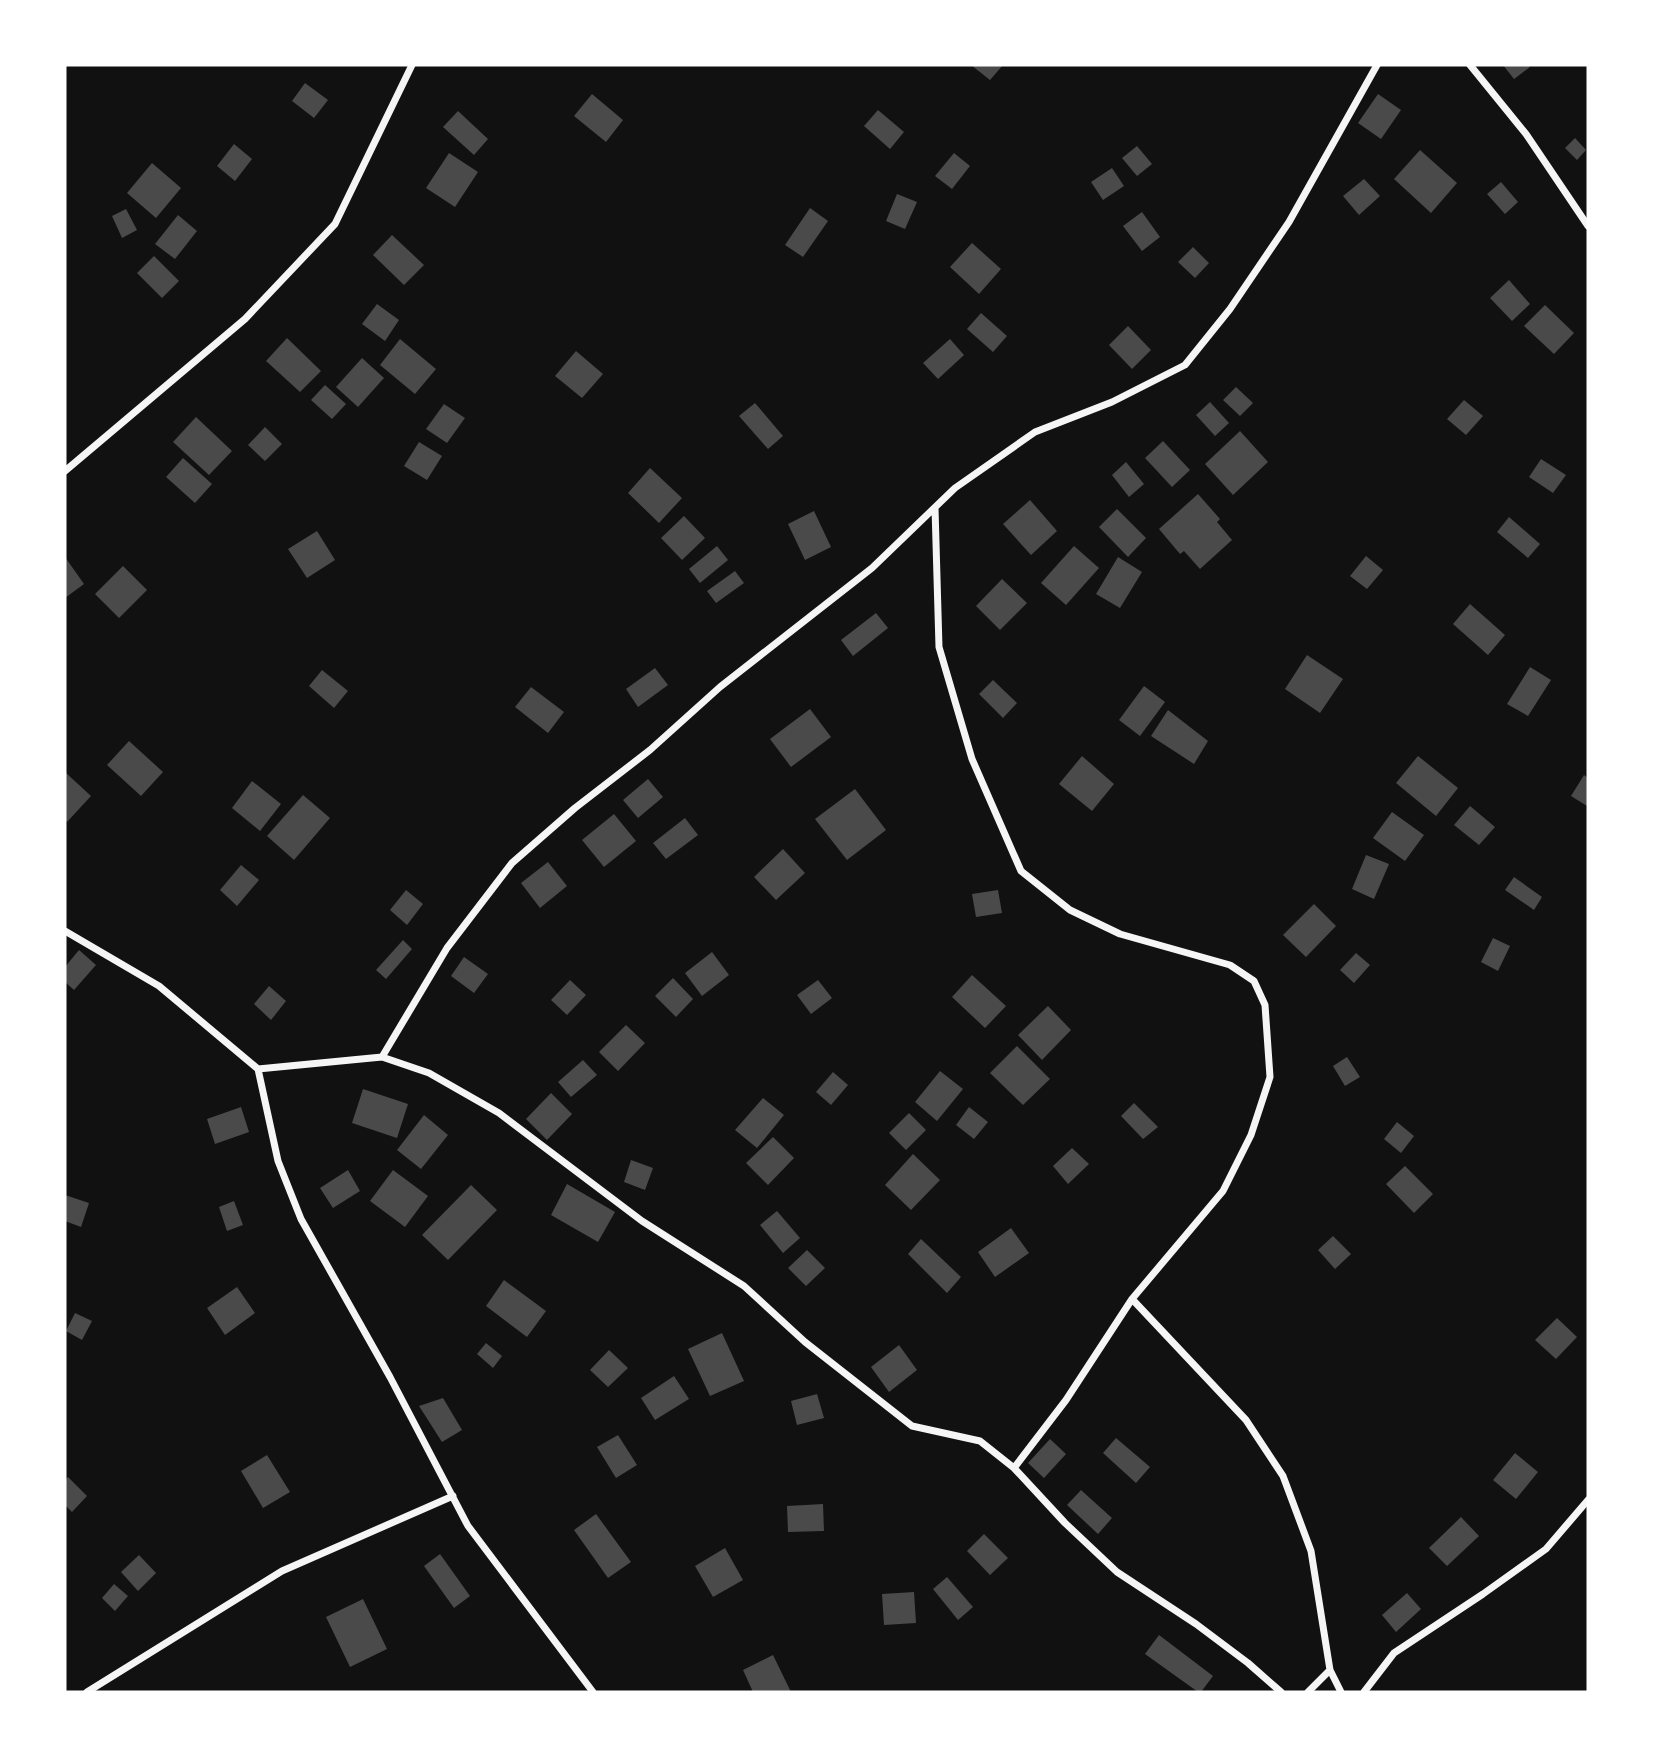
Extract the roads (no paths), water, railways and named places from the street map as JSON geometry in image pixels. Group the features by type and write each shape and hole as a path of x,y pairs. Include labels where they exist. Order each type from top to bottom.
{"street":[{"path":"65,471 245,319 335,224 412,65"},
{"path":"382,1057 447,948 512,863 575,808 650,750 720,687 872,568 955,488 1035,432 1112,402 1185,365 1230,309 1289,222 1377,65"},
{"path":"1470,65 1526,134 1588,226"},
{"path":"935,508 939,647 972,759 1021,871 1070,910 1120,934 1230,965 1254,981 1265,1005 1270,1077 1251,1135 1223,1191 1132,1299 1066,1400 1014,1468"},
{"path":"65,931 159,986 258,1069 278,1161 301,1219 390,1377 468,1526 593,1692"},
{"path":"258,1069 382,1057 429,1073 499,1113 642,1221 744,1286 805,1342 912,1426 980,1441 1014,1468 1117,1572 1196,1624 1281,1692"},
{"path":"1132,1299 1247,1420 1283,1476 1311,1551 1330,1670 1341,1692"},
{"path":"88,1692 282,1571 453,1496"},
{"path":"1364,1692 1394,1653 1546,1549 1588,1500"},
{"path":"1308,1692 1330,1670"}]}
